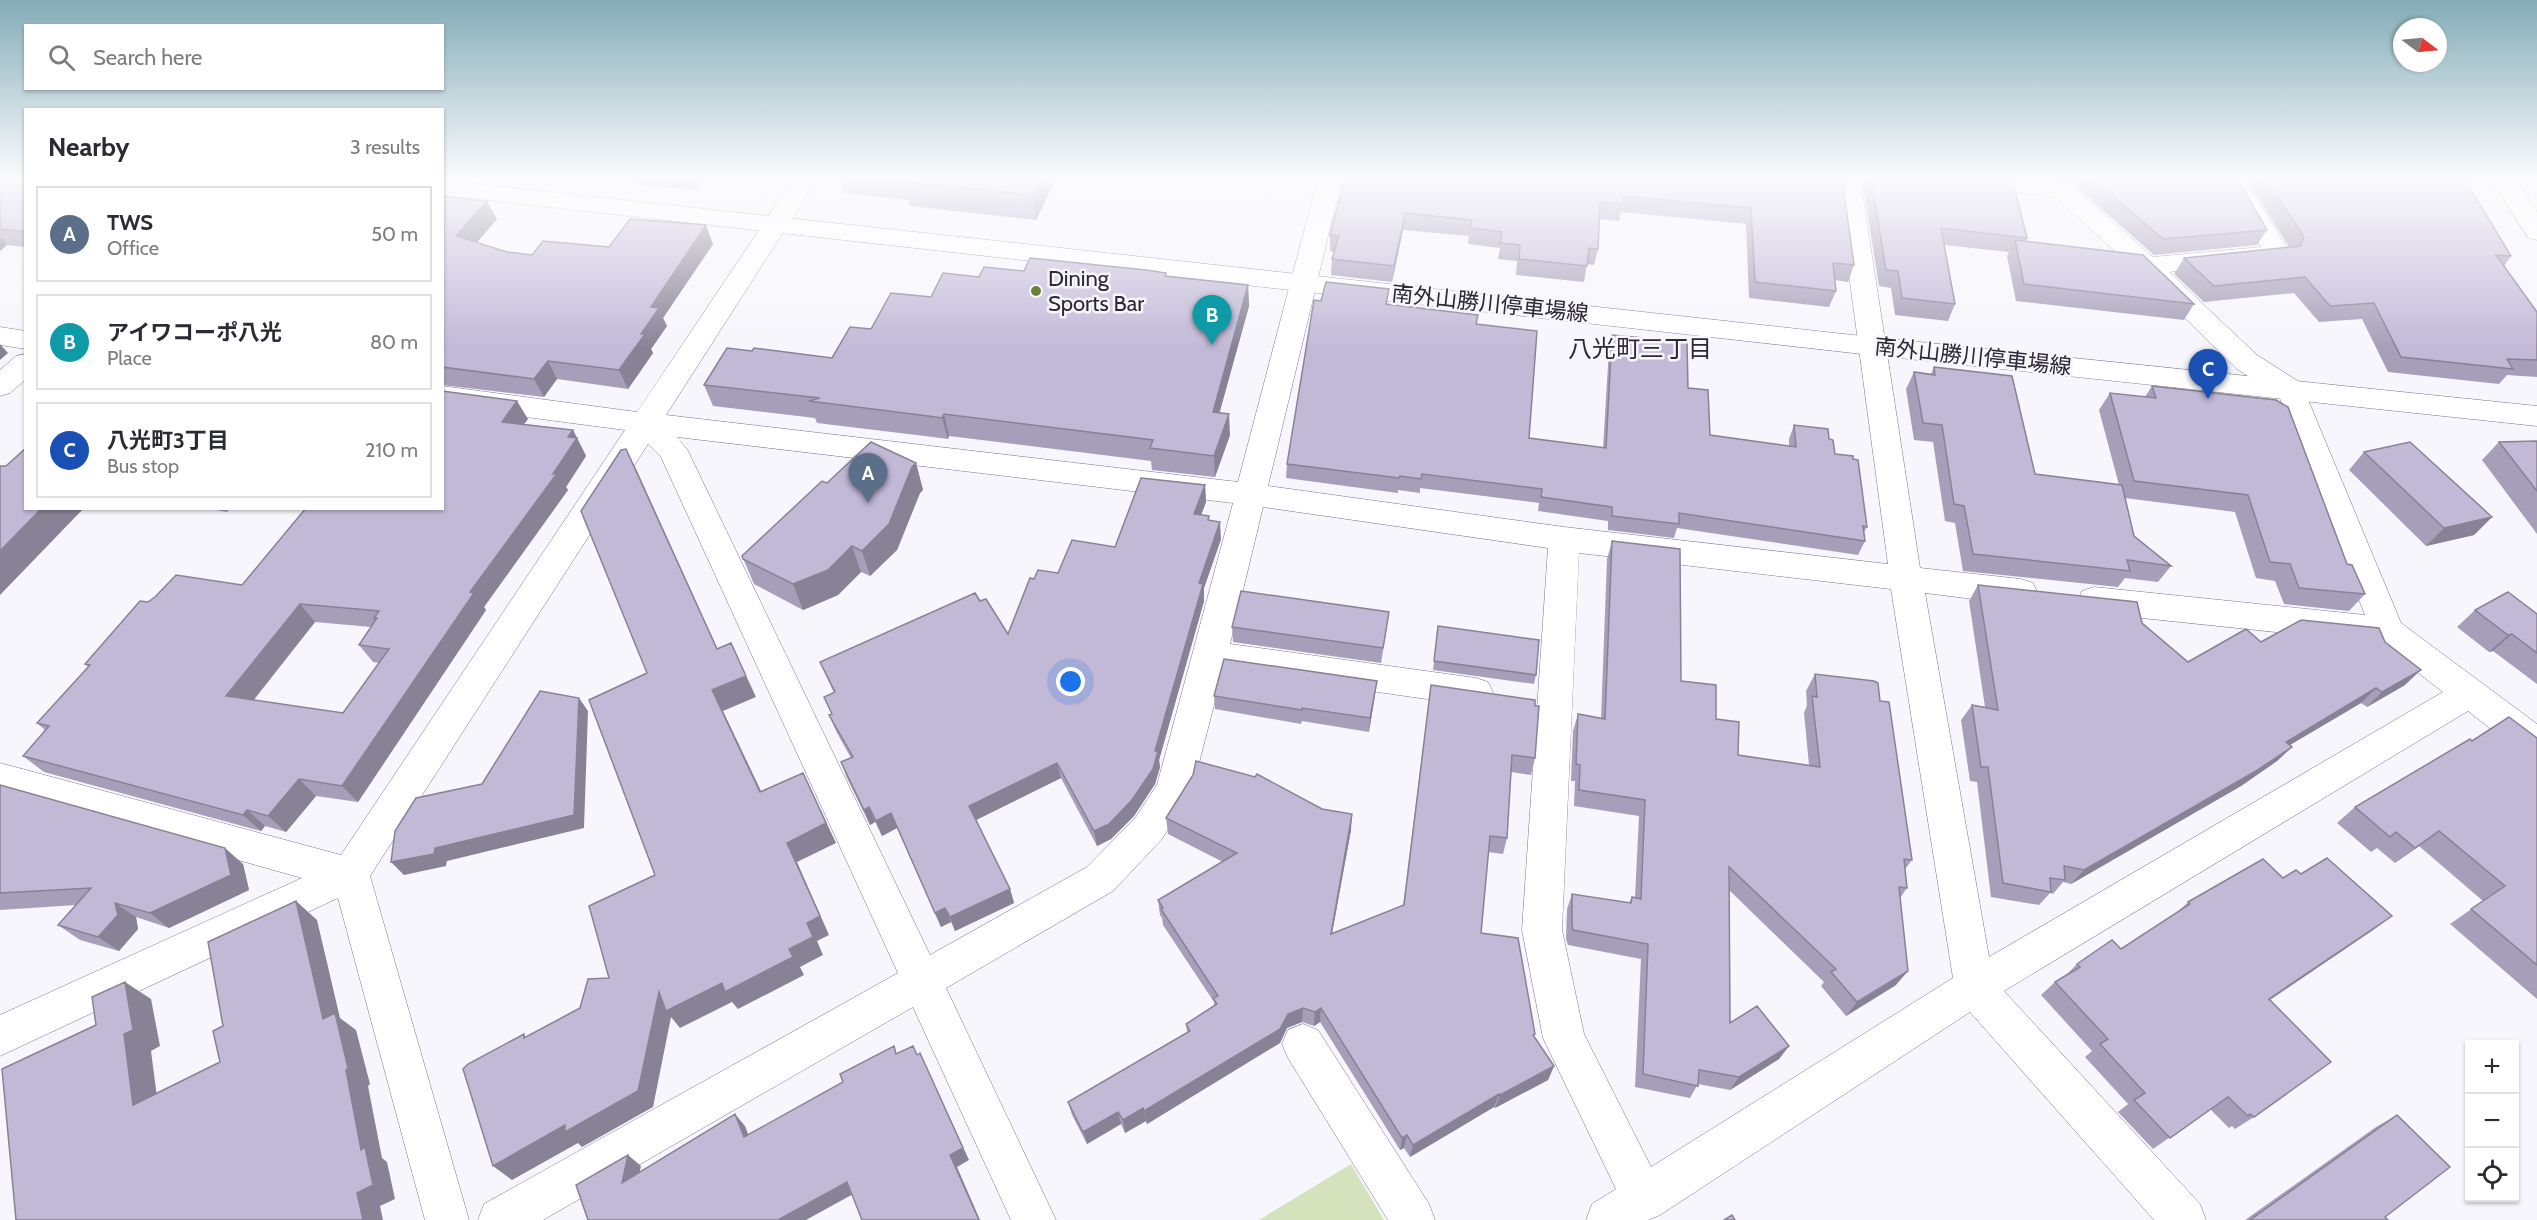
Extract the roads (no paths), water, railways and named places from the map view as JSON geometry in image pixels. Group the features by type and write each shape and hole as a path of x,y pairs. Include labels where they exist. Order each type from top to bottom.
{"street":[{"path":"0,1036 350,874 769,235"},
{"name":"南外山勝川停車場線","path":"883,235 1872,346 2537,417"},
{"path":"500,1220 922,978 1100,879 1149,828 1174,790 1315,235"},
{"path":"1856,235 1906,580 1974,987 2184,1220"},
{"path":"2113,235 2247,362 2291,390 2388,631 2468,694 2537,744"},
{"path":"2146,266 2278,254 2266,235"},
{"path":"0,336 24,340"},
{"path":"0,386 24,365"},
{"path":"444,396 645,423 1249,494 1564,539 1906,580 2388,631"},
{"path":"645,423 673,451 1034,1220"},
{"path":"1564,539 1527,700 1542,930 1563,1038 1644,1199"},
{"path":"1210,655 1527,700"},
{"path":"1608,1220 1974,987 2468,694"},
{"path":"0,778 350,874"},
{"path":"350,874 447,1220"},
{"path":"1303,1044 1413,1220"}],"place":[{"name":"Dining Sports Bar","path":"1036,291"},
{"name":"アイワコーポ八光","path":"1212,345"},
{"name":"八光町3丁目","path":"2208,399"},
{"name":"TWS","path":"868,503"}],"district":[{"name":"八光町三丁目","path":"1640,349"}]}
